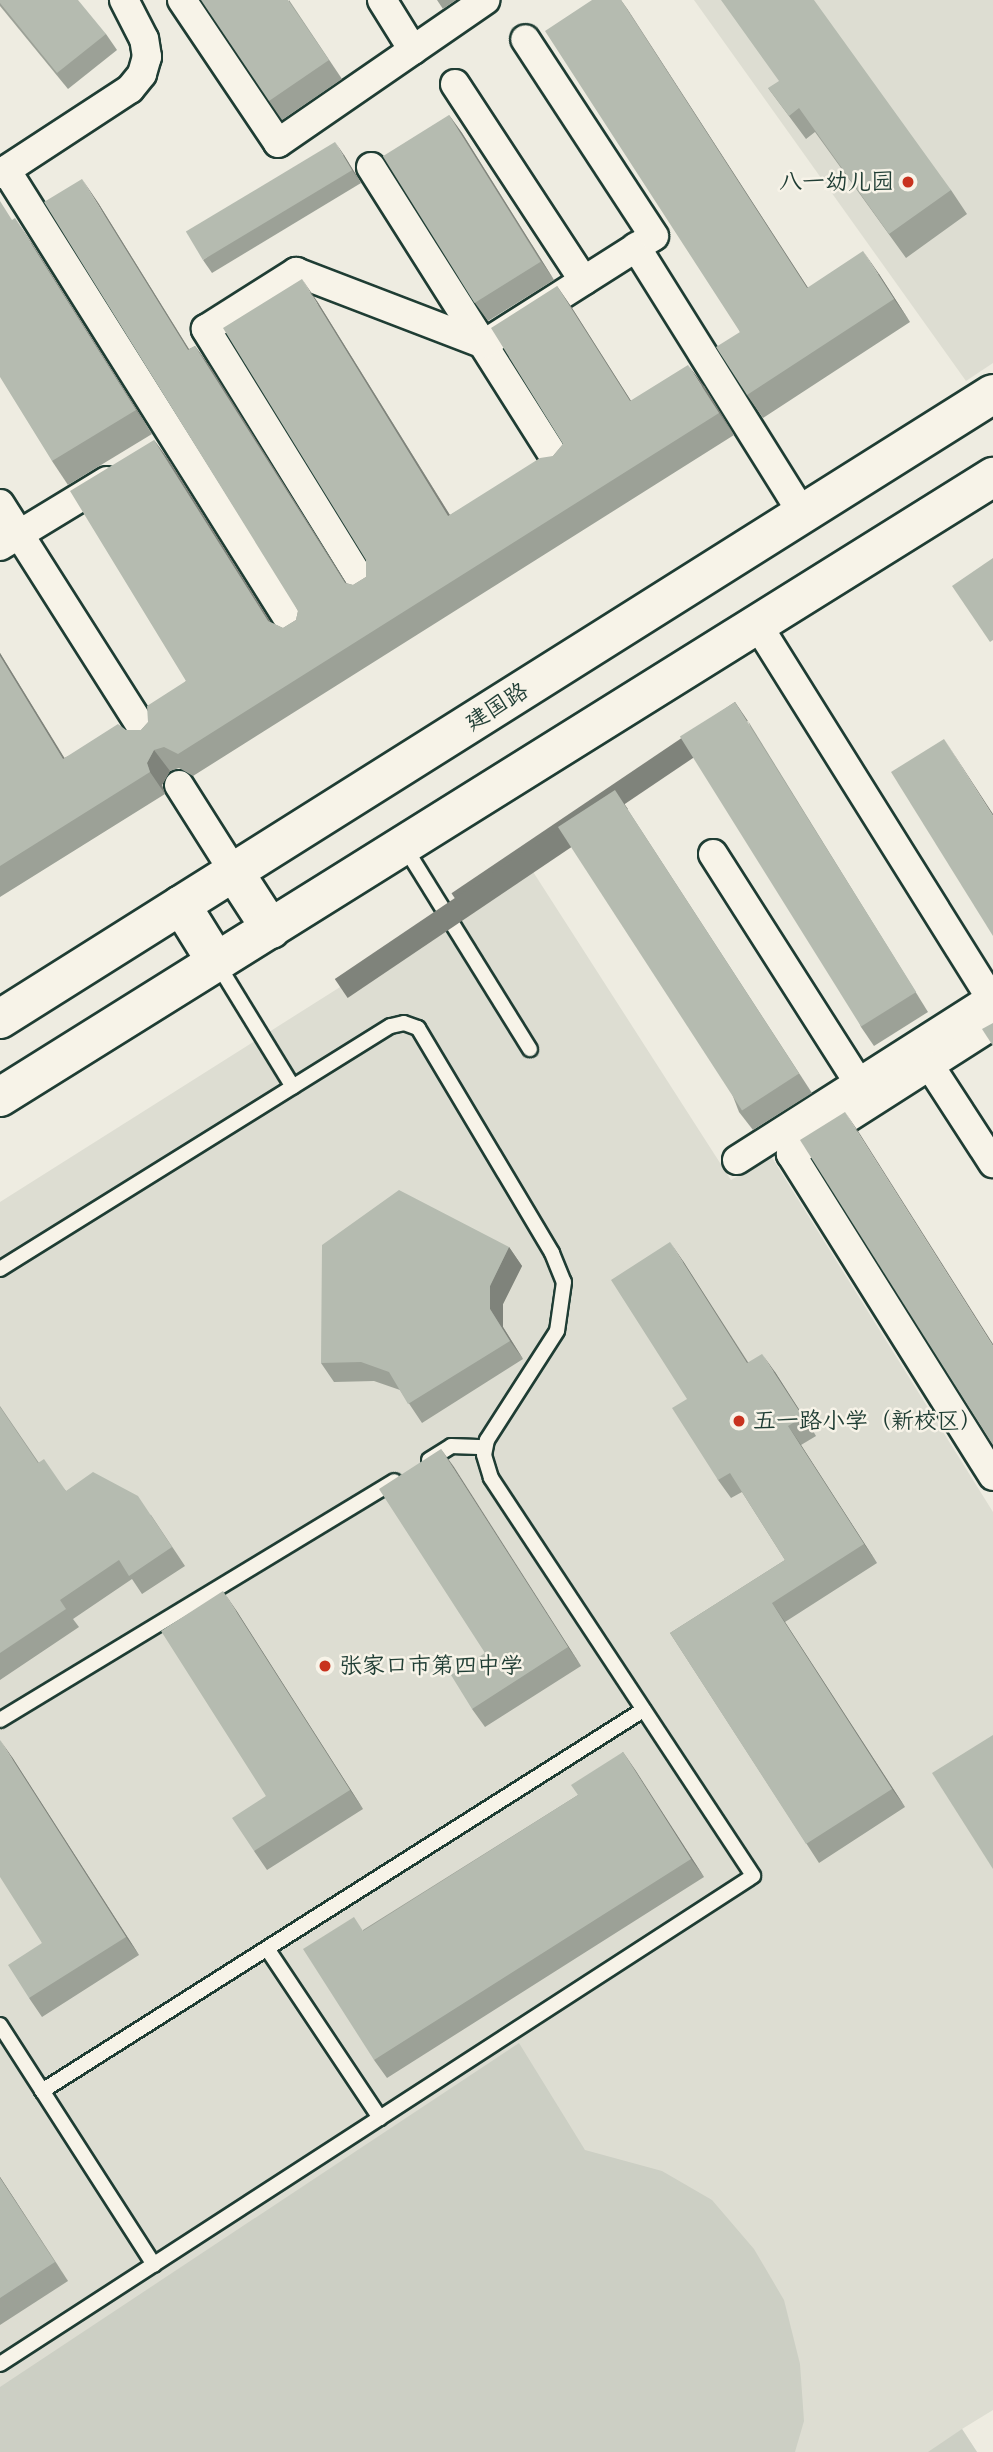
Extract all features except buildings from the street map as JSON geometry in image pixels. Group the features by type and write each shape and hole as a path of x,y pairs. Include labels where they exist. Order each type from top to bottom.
{"main road":[{"name":"建国路","path":"2,1014 234,872 993,394"},
{"path":"0,1097 993,477"},
{"path":"234,872 271,929"},
{"path":"181,905 216,963"}],"street":[{"path":"124,0 144,38 147,57 142,74 130,89 3,172 153,453 297,633"},
{"path":"182,0 278,143 485,0"},
{"path":"382,0 413,50"},
{"path":"484,344 654,236 525,39"},
{"path":"455,83 584,281"},
{"path":"371,167 559,464"},
{"path":"636,247 803,514"},
{"path":"367,590 206,329 296,272 484,344"},
{"path":"10,541 153,453"},
{"path":"0,504 10,541 148,737"},
{"path":"757,624 992,1007"},
{"path":"179,785 234,872"},
{"path":"713,854 859,1083"},
{"path":"992,1007 930,1066 791,1154 993,1476"},
{"path":"737,1160 859,1083 992,1007"},
{"path":"930,1066 993,1163"}],"lane":[{"path":"404,846 530,1049"},
{"path":"216,963 293,1087"},
{"path":"0,1269 391,1026 404,1024 418,1028 552,1253 564,1282 557,1331 485,1447 491,1478 752,1877 0,2364"},
{"path":"0,1720 451,1447 485,1447"},
{"path":"42,2091 643,1710"},
{"path":"268,1950 380,2118"},
{"path":"0,2025 154,2265"}],"shaded area":[{"name":"八一幼儿园","path":"694,0 993,0 993,363 966,381"},
{"name":"张家口市第四中学","path":"530,867 731,1180 771,1156 993,1512 993,2410 962,2429 977,2452 0,2452 0,1202"},
{"path":"519,2043 585,2150 662,2171 712,2200 754,2249 784,2300 800,2364 804,2421 795,2452 0,2452 0,2387"},
{"path":"962,2429 977,2452 928,2452"}],"place":[{"name":"八一幼儿园","path":"908,182"},
{"name":"五一路小学（新校区）","path":"739,1421"},
{"name":"张家口市第四中学","path":"325,1666"}]}
